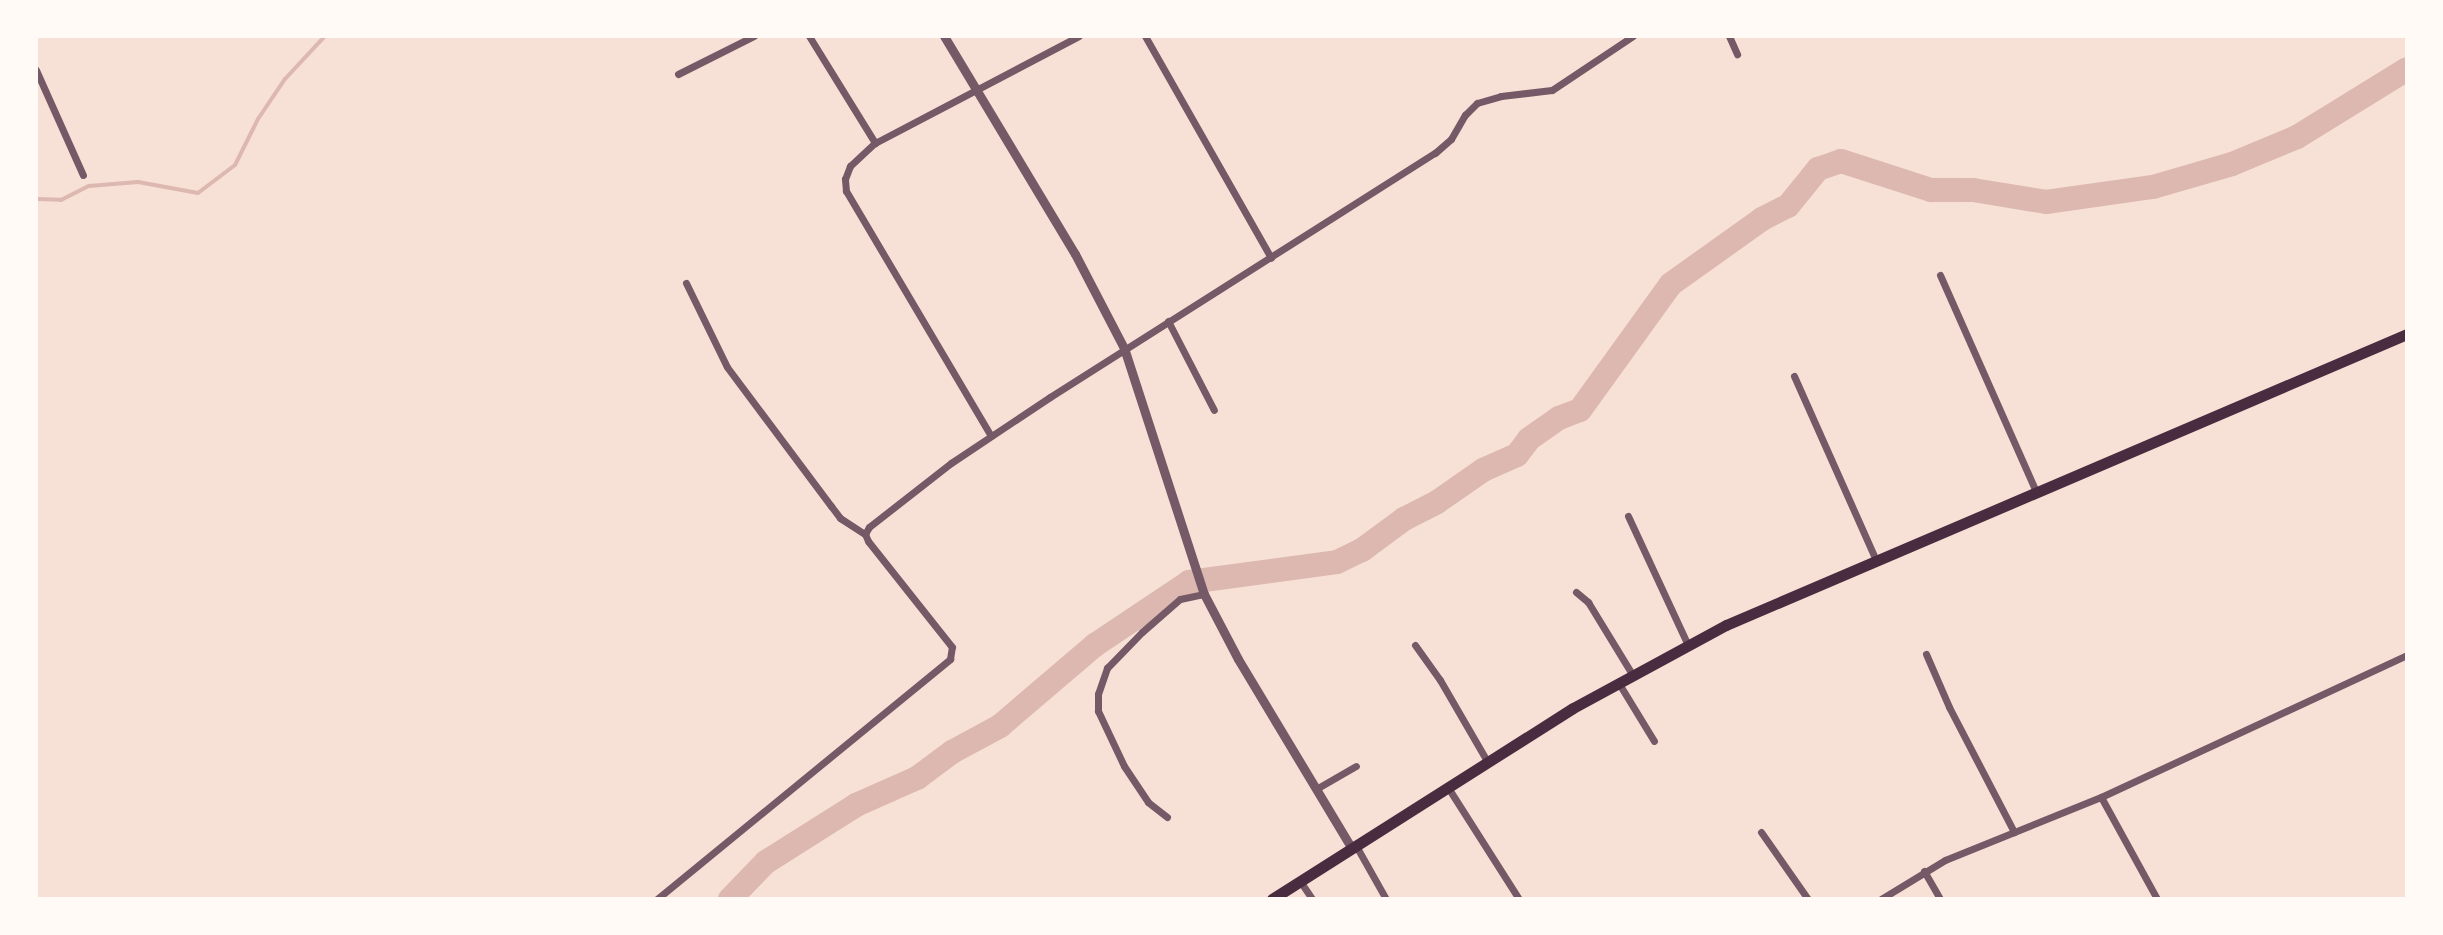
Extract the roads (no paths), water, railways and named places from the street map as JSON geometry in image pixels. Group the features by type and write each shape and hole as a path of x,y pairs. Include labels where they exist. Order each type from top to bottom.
{"main road":[{"path":"1272,899 1487,761 1618,682 1688,645 1876,560 2407,334"}],"street":[{"path":"678,74 754,36"},
{"path":"809,36 875,143"},
{"path":"944,36 1075,254 1124,348 1203,591 1238,659 1386,899"},
{"path":"991,436 846,191 847,172 875,143 1079,36"},
{"path":"1145,36 1271,258"},
{"path":"865,534 898,502 991,436 1124,348 1444,146 1477,103 1552,90 1633,36"},
{"path":"1729,36 1737,54"},
{"path":"36,70 83,175"},
{"path":"1940,275 2036,492"},
{"path":"657,899 950,659 952,647 865,534 840,518 727,367 686,283"},
{"path":"1168,321 1214,410"},
{"path":"1794,376 1876,560"},
{"path":"1628,516 1688,645"},
{"path":"1167,817 1148,802 1124,766 1098,711 1098,694 1107,668 1142,632 1180,599 1203,591"},
{"path":"1576,592 1588,602 1632,674"},
{"path":"1415,645 1440,680 1487,761"},
{"path":"1926,654 1949,707 2014,832"},
{"path":"1881,899 1924,871 2101,797 2407,655"},
{"path":"1618,682 1654,741"},
{"path":"1316,789 1356,766"},
{"path":"1447,786 1519,899"},
{"path":"2101,797 2157,899"},
{"path":"1761,832 1808,899"},
{"path":"1924,871 1940,899"},
{"path":"1300,881 1312,899"}],"waterway":[{"path":"36,199 61,200 89,186 138,182 198,193 235,165 258,119 285,79 325,36"},
{"path":"730,899 766,862 856,805 917,778 952,752 1000,726 1095,645 1189,582 1337,562 1362,550 1404,519 1437,502 1483,470 1517,455 1529,439 1559,418 1580,410 1671,284 1762,219 1788,206 1818,169 1841,161 1931,190 1973,190 2046,202 2153,187 2232,164 2297,137 2407,69"}]}
